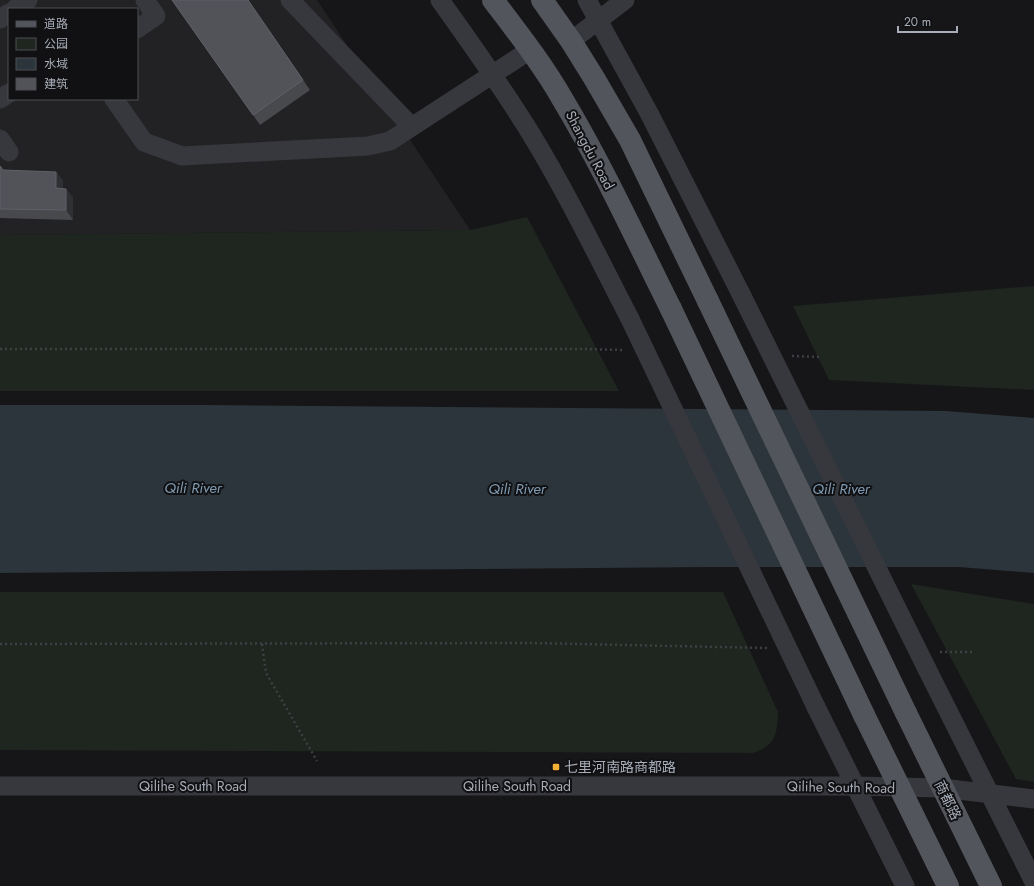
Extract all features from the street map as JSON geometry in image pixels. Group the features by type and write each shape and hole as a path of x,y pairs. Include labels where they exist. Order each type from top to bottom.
{"main road":[{"name":"Shangdu Road","path":"493,0 530,50 563,99 596,159 670,309 899,788"},
{"path":"542,0 571,40"},
{"name":"商都路","path":"571,40 630,140 942,788 991,886"},
{"path":"899,788 948,886"}],"street":[{"path":"16,8 28,0"},
{"path":"138,28 156,16 145,0"},
{"path":"290,0 412,127"},
{"path":"440,0 492,74 531,134 560,185 630,319 816,706 905,886"},
{"path":"587,0 650,114 1034,882"},
{"path":"571,40 625,0"},
{"path":"0,20 8,14"},
{"path":"115,100 144,142 182,156 368,146 390,141 530,50"},
{"name":"Qilihe South Road","path":"0,786 855,786 942,788 1034,799"}],"path":[{"path":"0,348 626,350"},
{"path":"789,356 821,357"},
{"path":"0,644 531,643 771,648"},
{"path":"262,644 266,673 317,761"},
{"path":"935,652 975,652"}],"shaded area":[{"path":"0,0 317,0 470,230 0,235"}],"green space":[{"path":"527,217 619,391 0,391 0,235 470,230"},
{"path":"1034,286 1034,390 829,380 793,306"},
{"path":"911,584 1034,604 1034,782 1016,779"},
{"path":"0,592 723,592 778,712 776,733 771,743 761,750 753,753 0,750"}],"water":[{"name":"Qili River","path":"0,405 202,405 946,411 1034,418 1034,573 959,567 707,567 0,573"}],"building":[{"path":"172,0 248,0 303,80 253,115"},
{"path":"0,166 3,170 56,172 56,188 66,189 66,210 0,209"}],"place":[{"name":"七里河南路商都路","path":"556,767"}]}
